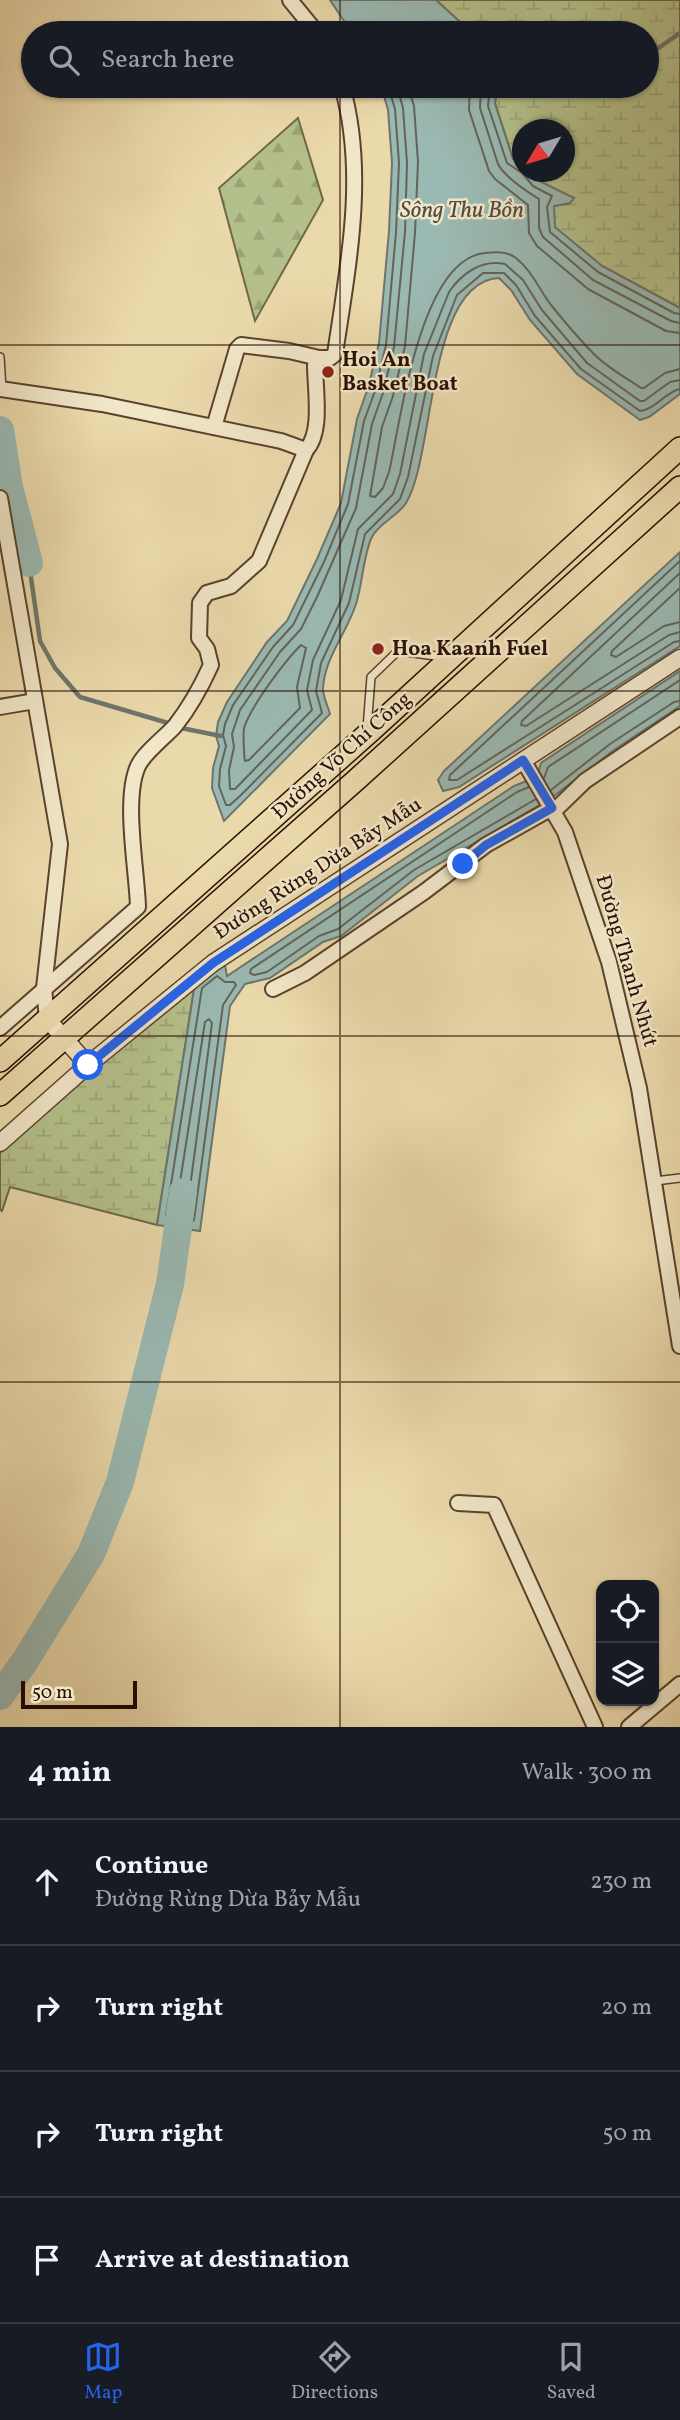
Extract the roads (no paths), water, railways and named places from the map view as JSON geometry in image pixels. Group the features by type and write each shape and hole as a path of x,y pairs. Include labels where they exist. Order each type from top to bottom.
{"main road":[{"name":"Đường Võ Chí Công","path":"0,1061 366,735 680,448"},
{"name":"Đường Võ Chí Công","path":"0,1095 355,781 680,488"}],"street":[{"path":"290,0 307,21"},
{"path":"214,427 239,347 244,345 277,349 319,358 330,358 335,354 353,233 351,123 345,98"},
{"path":"0,1028 138,907 131,824 132,793 138,766 176,724 196,696 212,665 200,638 200,603 207,593 230,586 259,561 306,450 313,442 317,430 315,376 319,358"},
{"path":"1,390 102,404 281,441 306,450"},
{"path":"0,498 60,844 44,988 47,1019 88,1065"},
{"name":"Đường Rừng Dừa Bảy Mẫu","path":"0,1143 88,1065 213,963 525,764 680,658"},
{"path":"0,707 35,701"},
{"path":"273,989 305,974 424,892 486,845 551,807 584,781 680,717"},
{"name":"Đường Thanh Nhứt","path":"525,764 568,839 609,962 639,1088 680,1346"},
{"path":"458,1503 494,1505 595,1727"},
{"path":"629,1727 680,1684"}],"lane":[{"path":"0,357 1,390"},
{"path":"366,735 370,677 398,651 451,658"},
{"path":"655,1181 680,1178"}],"water":[{"path":"330,0 436,0 459,21 344,21"},
{"name":"Sông Thu Bồn","path":"384,98 496,98 495,104 512,156 512,182 541,182 574,198 570,203 554,206 555,227 602,266 680,308 680,394 649,417 640,420 577,374 530,320 511,290 499,278 476,287 458,308 446,338 436,374 423,449 406,503 379,528 369,543 356,604 324,678 323,692 330,714 224,821 212,788 213,768 219,746 216,736 218,722 227,702 267,642 287,621 341,503 357,419 379,343 392,163 388,110"},
{"path":"680,552 680,646 459,787 443,791 438,780 444,771"},
{"path":"680,671 680,706 614,750 550,799 418,876 341,936 323,942 270,978 245,984 230,1006 200,1231 157,1225 195,983 224,960 227,976 514,786 537,777 541,763"}],"waterway":[{"path":"659,48 680,33"},
{"path":"0,430 9,487 29,563"},
{"path":"29,563 40,641 55,668 80,697 168,723"},
{"path":"181,728 221,736"},
{"path":"0,1696 25,1661 91,1554 120,1482 170,1284 183,1192"}],"place":[{"name":"Hoi An Basket Boat","path":"328,372"},
{"name":"Hoa Kaanh Fuel","path":"378,649"}]}
